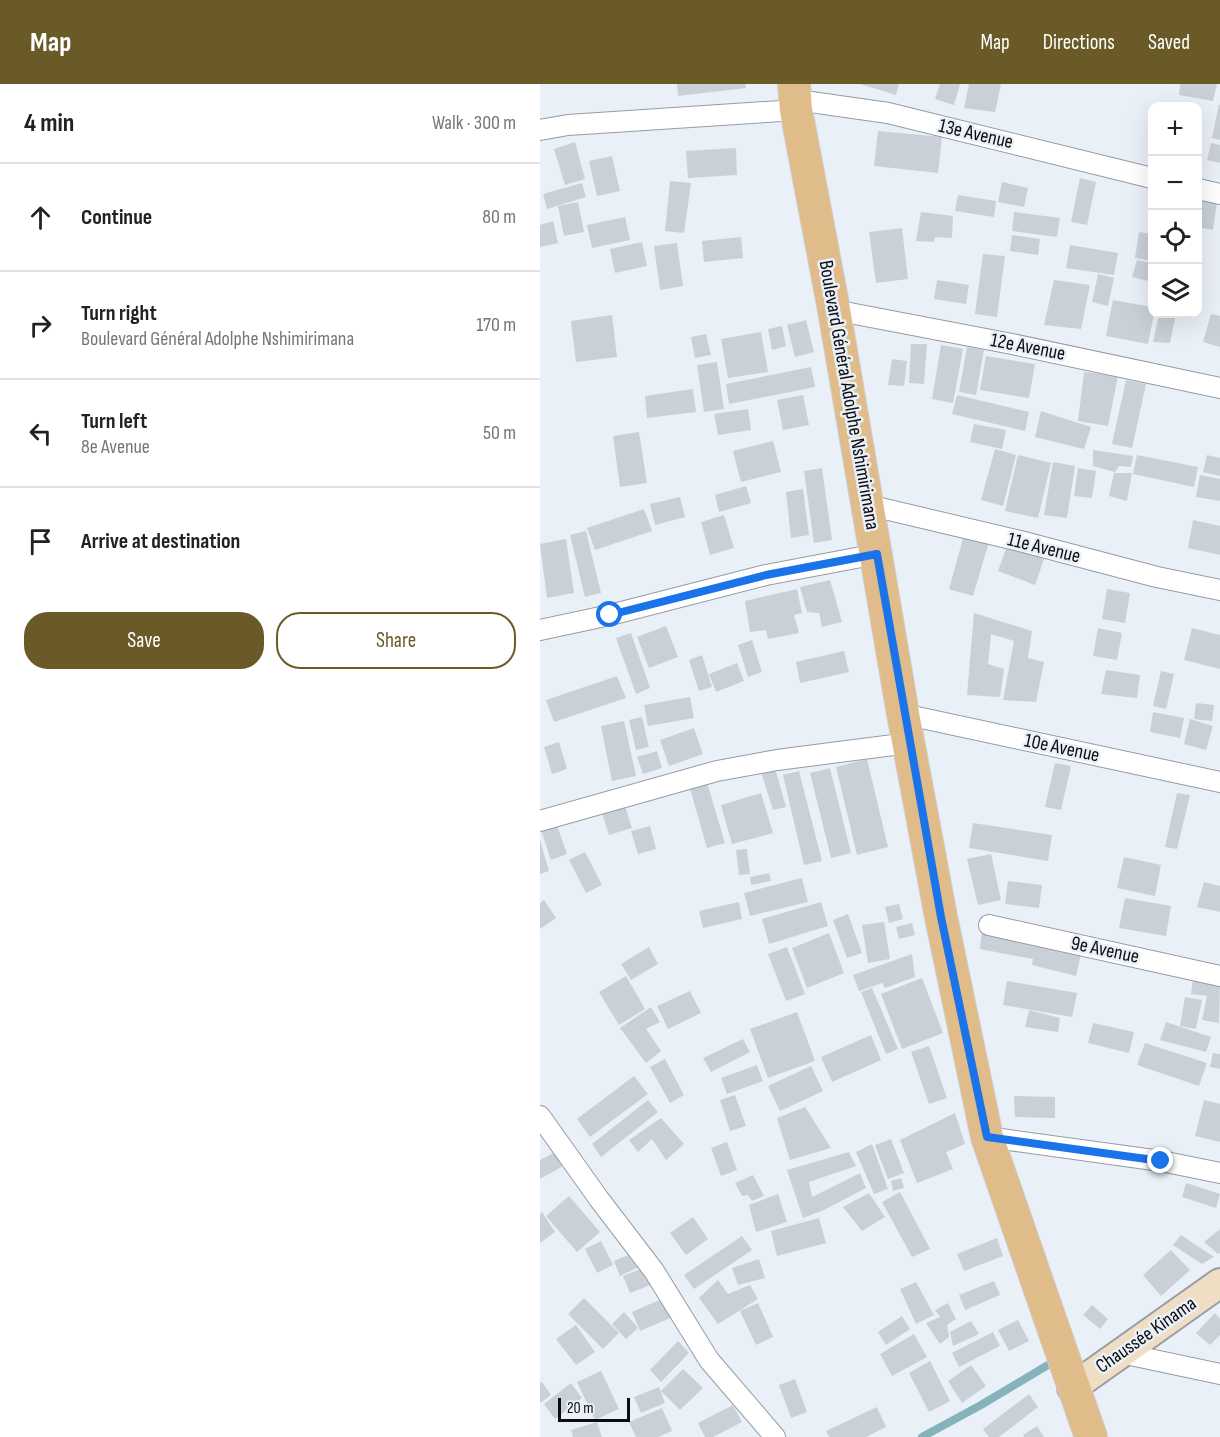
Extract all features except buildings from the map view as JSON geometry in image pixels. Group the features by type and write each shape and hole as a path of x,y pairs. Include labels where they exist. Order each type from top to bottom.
{"main road":[{"name":"Boulevard Général Adolphe Nshimirimana","path":"796,98 906,728 941,917 987,1137 1072,1388 1091,1437"}],"street":[{"name":"13e Avenue","path":"540,130 568,124 796,98 888,113 1148,177"},
{"path":"1202,190 1220,194"},
{"name":"12e Avenue","path":"834,310 1012,344 1220,388"},
{"name":"11e Avenue","path":"868,505 1020,541 1157,577 1220,590"},
{"path":"540,630 610,615 766,575 877,554"},
{"name":"10e Avenue","path":"540,821 717,771 777,760 906,728 1220,782"},
{"name":"9e Avenue","path":"989,925 1220,976"},
{"path":"540,1116 599,1200 654,1271 709,1360 775,1437"},
{"path":"987,1137 1161,1161 1220,1173"},
{"name":"Chaussée Kinama","path":"1072,1388 1220,1283"},
{"path":"1120,1353 1220,1374"}],"waterway":[{"path":"922,1437 1048,1365"}],"route":[{"path":"610,615 766,575 877,554 903,714 941,917 987,1137 1161,1161"}]}
